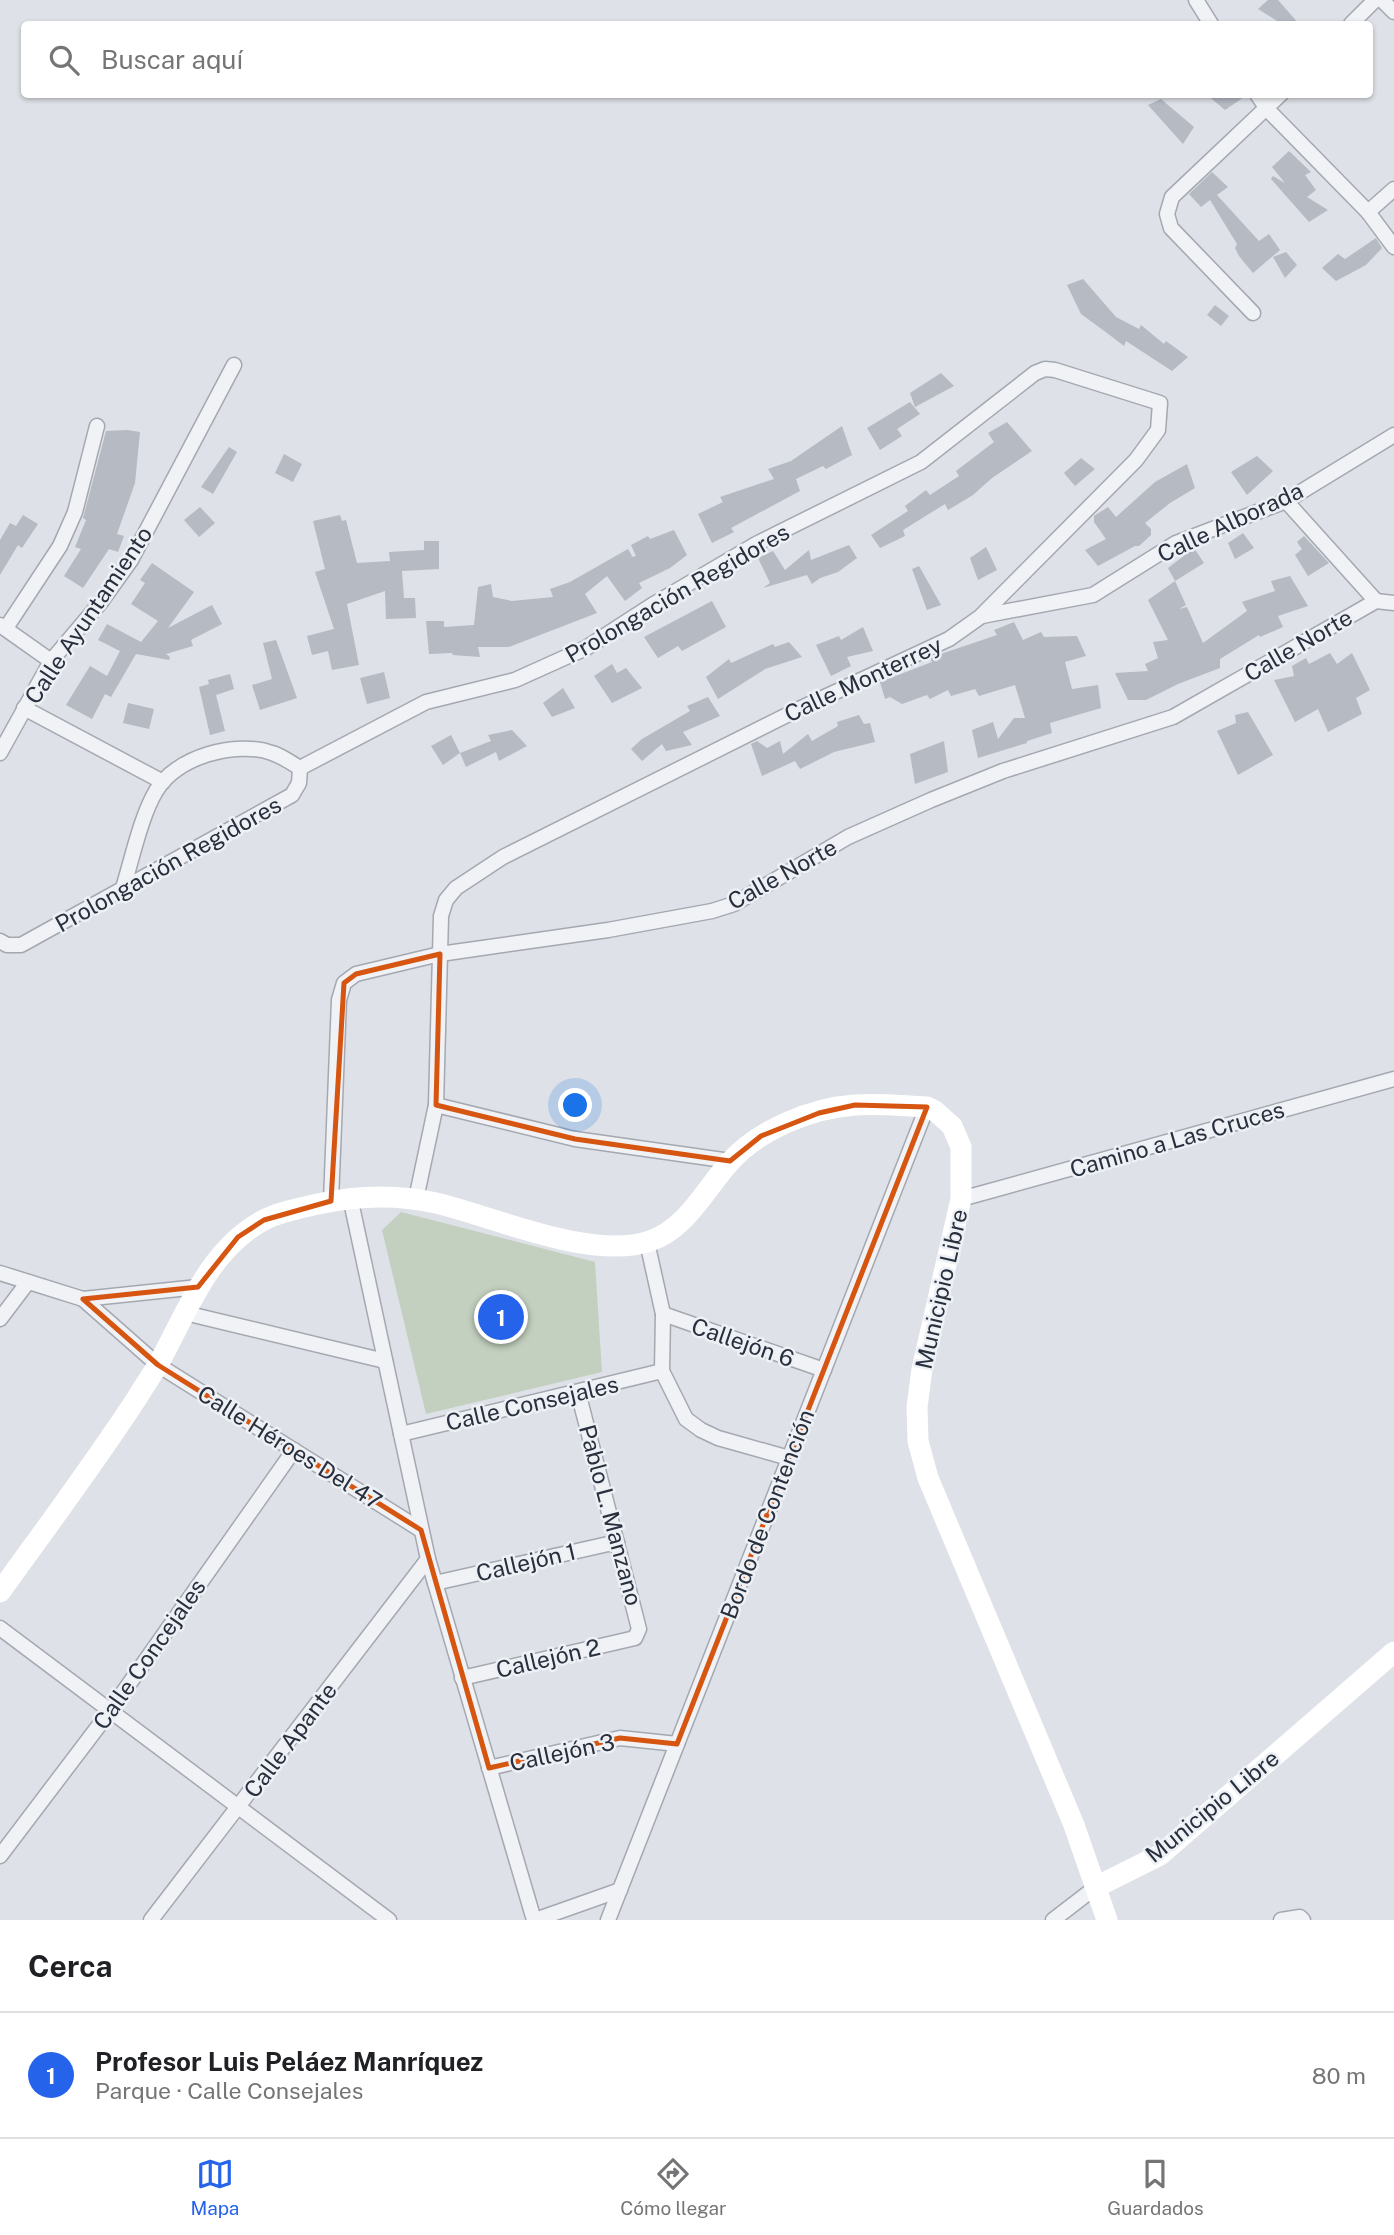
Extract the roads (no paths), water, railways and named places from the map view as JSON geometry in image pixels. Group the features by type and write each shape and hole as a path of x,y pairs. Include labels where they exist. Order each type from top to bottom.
{"street":[{"path":"1196,0 1209,21"},
{"path":"1354,21 1375,0"},
{"path":"1382,0 1394,12"},
{"path":"1260,98 1267,109 1368,212 1394,247"},
{"path":"1253,313 1171,228 1167,214 1172,197 1277,98"},
{"path":"1368,212 1394,189"},
{"name":"Calle Ayuntamiento","path":"0,753 4,735 24,708 51,662 102,602 131,560 234,365"},
{"name":"Prolongación Regidores","path":"0,941 7,945 21,945 292,795 299,783 300,768 426,702 515,680 586,648 756,544 922,462 1035,373 1045,369 1055,370"},
{"name":"Calle Monterrey","path":"416,1199 436,1105 440,954 442,916 446,900 456,888 503,857 799,709 949,639 981,617 1136,460 1158,430 1160,403 1055,370"},
{"path":"51,662 3,626 60,546 75,512 97,426"},
{"name":"Calle Alborada","path":"981,617 1093,595 1176,543 1286,501 1394,435"},
{"path":"1286,501 1376,601"},
{"name":"Calle Norte","path":"535,1920 428,1559 385,1360 341,1199 339,1000 344,984 356,974 440,954 608,930 712,911 734,904 848,837 1003,771 1173,717 1376,601 1394,603"},
{"path":"24,708 163,782"},
{"path":"123,888 149,807 163,782 173,771 217,751 246,748 272,752 300,768"},
{"name":"Camino a Las Cruces","path":"961,1199 1394,1079"},
{"path":"436,1105 575,1139 730,1161"},
{"path":"0,1592 123,1419 158,1365 198,1287 219,1257 238,1237 264,1220 299,1208 341,1199 398,1196 579,1243 610,1246 647,1242 667,1234 687,1216 730,1161 761,1136 785,1123 855,1105 927,1107"},
{"name":"Municipio Libre","path":"927,1107 952,1126 961,1147 961,1199 922,1369 917,1407 918,1441 928,1478 1074,1825 1096,1886 1160,1855 1394,1651"},
{"name":"Bordo de Contención","path":"608,1920 927,1107"},
{"path":"647,1242 663,1314 662,1371 686,1419 718,1438 789,1458"},
{"path":"0,1273 83,1299 198,1287"},
{"path":"0,1319 27,1282"},
{"name":"Calle Héroes Del 47","path":"83,1299 158,1365 421,1530"},
{"path":"185,1313 385,1360"},
{"name":"Callejón 6","path":"663,1314 824,1370"},
{"name":"Calle Consejales","path":"401,1434 662,1371"},
{"name":"Pablo L. Manzano","path":"579,1392 639,1620 635,1638"},
{"name":"Calle Concejales","path":"0,1856 110,1711 294,1450"},
{"name":"Callejón 1","path":"435,1583 617,1542"},
{"name":"Calle Apante","path":"151,1920 428,1559"},
{"path":"0,1628 389,1920"},
{"name":"Callejón 2","path":"462,1678 635,1638"},
{"name":"Callejón 3","path":"489,1768 620,1738 677,1744"},
{"path":"1053,1920 1096,1886 1107,1920"},
{"path":"535,1920 620,1890"},
{"path":"1281,1920 1300,1917 1303,1920"}],"place":[{"name":"Profesor Luis Peláez Manríquez","path":"501,1317"}]}
